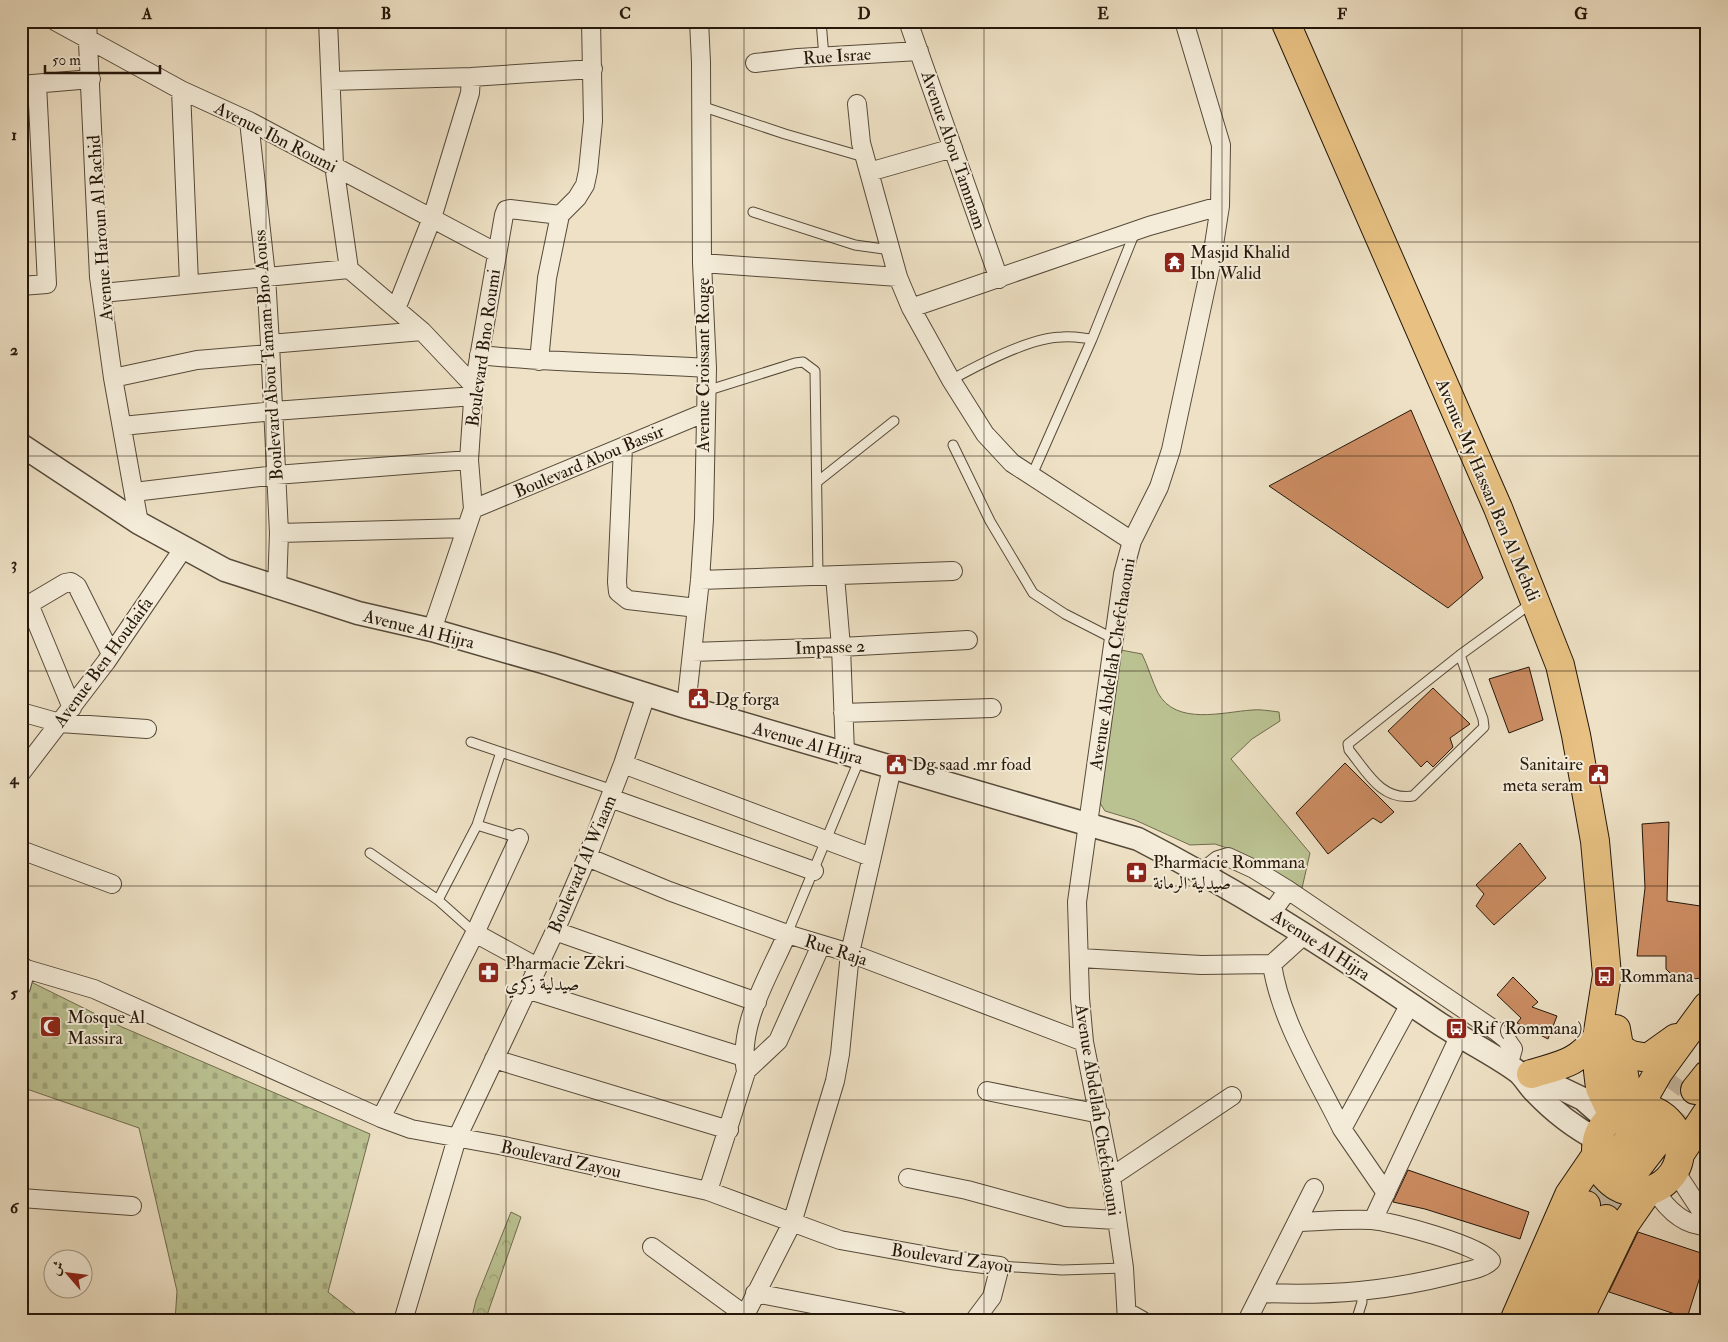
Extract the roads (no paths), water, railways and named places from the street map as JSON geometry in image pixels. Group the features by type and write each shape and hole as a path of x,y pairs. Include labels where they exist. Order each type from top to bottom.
{"main road":[{"name":"Avenue My Hassan Ben Al Mehdi","path":"1285,21 1498,508 1560,665 1576,735 1595,841 1606,982 1613,1005 1607,1042 1628,1143"},
{"path":"1519,1071 1566,1065 1607,1042 1631,1055 1648,1058 1704,1021"},
{"path":"1628,1143 1666,1182 1678,1163 1696,1088 1704,1021"},
{"path":"1578,1321 1625,1224 1628,1143 1658,1074 1704,1021"},
{"path":"1514,1321 1569,1195 1628,1143 1649,1109 1668,1120 1679,1140 1678,1163"},
{"path":"1535,1321 1576,1224 1596,1212 1558,1321"}],"street":[{"name":"Avenue Ibn Roumi","path":"55,21 181,90 249,121 497,253"},
{"name":"Avenue Haroun Al Rachid","path":"87,21 102,293 114,378 139,523"},
{"path":"328,21 334,165 349,269 422,331 474,391"},
{"path":"539,362 547,278 560,214 577,198 585,185 588,171 593,121 591,21"},
{"name":"Avenue Croissant Rouge","path":"686,707 700,580 704,519 706,368 702,263 702,106 699,21"},
{"name":"Avenue Abou Tammam","path":"908,21 999,278"},
{"name":"Avenue Abdellah Chefchaouni","path":"1127,1316 1124,1268 1111,1177 1100,1114 1084,1042 1080,998 1078,893 1123,574 1132,541 1159,487 1172,450 1209,274 1220,206 1221,145 1184,21"},
{"name":"Rue Israe","path":"756,63 824,56 919,51"},
{"path":"331,81 471,77 593,69"},
{"path":"396,309 432,218 470,94 471,77"},
{"path":"21,286 46,284 29,85 91,78"},
{"path":"181,90 189,283"},
{"path":"858,104 858,126 898,277 911,308 950,380 985,434 1012,463 1132,541"},
{"name":"Boulevard Abou Tamam Bno Aouss","path":"249,121 266,276 279,533 277,589"},
{"path":"867,164 953,148"},
{"path":"911,308 1136,231 1220,206"},
{"name":"Boulevard Bno Roumi","path":"432,630 473,509 469,460 474,391 506,210 560,214"},
{"path":"702,263 898,277"},
{"path":"102,293 189,283 349,269"},
{"path":"114,378 197,360 269,349 422,331"},
{"path":"479,355 539,362 621,363 706,368"},
{"path":"122,426 474,391"},
{"name":"Boulevard Abou Bassir","path":"473,509 704,413"},
{"name":"Avenue Al Hijra","path":"22,444 139,523 183,549 225,570 277,589 358,613 432,630 550,664 686,707 892,768 1089,823 1138,839 1203,872 1272,912 1458,1037 1519,1071 1533,1091 1573,1127 1628,1143"},
{"path":"623,447 618,592 628,600 697,608"},
{"path":"134,492 276,475 469,460"},
{"path":"279,533 466,528"},
{"name":"Avenue Ben Houdaifa","path":"21,773 72,708 183,549"},
{"path":"700,580 953,572"},
{"path":"826,576 841,647 843,713 852,756"},
{"path":"72,708 25,606 65,583 71,582 77,586 111,654"},
{"name":"Impasse 2","path":"692,652 968,640"},
{"name":"Boulevard Al Wiaam","path":"403,1321 457,1138 555,931 587,857 623,764 646,695"},
{"path":"843,713 992,708"},
{"path":"21,712 60,723 147,729"},
{"path":"623,764 871,857"},
{"path":"652,1247 744,1318 792,1223 834,1081 840,1054 850,953 892,768"},
{"path":"611,794 814,871"},
{"path":"381,1118 475,933 518,844 519,838"},
{"path":"21,850 112,884"},
{"name":"Rue Raja","path":"587,857 669,891 787,934 850,953 1084,1042"},
{"path":"1203,872 1218,860 1228,857 1246,864 1288,890 1506,1039 1513,1049 1519,1071"},
{"path":"1272,912 1288,890"},
{"path":"555,931 757,1002"},
{"path":"475,933 537,967"},
{"path":"708,1191 729,1130 748,1063 748,1029 757,1002 787,934"},
{"path":"1080,958 1201,965 1272,964 1305,934"},
{"path":"748,1063 778,1041 822,945"},
{"path":"1357,968 1372,946"},
{"path":"1272,964 1274,982 1286,1016 1342,1129 1386,1193"},
{"path":"21,987 23,967"},
{"name":"Boulevard Zayou","path":"23,967 94,989 381,1118 412,1129 708,1191 840,1240 1000,1266"},
{"path":"526,989 748,1063"},
{"path":"1342,1129 1410,1004"},
{"path":"1373,1220 1458,1037"},
{"path":"494,1059 729,1130"},
{"path":"987,1091 1100,1114"},
{"path":"1111,1177 1232,1096"},
{"path":"1628,1143 1669,1210 1698,1226 1707,1226"},
{"path":"1678,1163 1707,1220"},
{"path":"908,1178 967,1190 1066,1216 1116,1220"},
{"path":"1247,1321 1314,1188"},
{"path":"21,1198 132,1206"},
{"path":"1262,1293 1314,1296 1362,1292 1415,1284 1466,1271 1491,1261 1480,1252 1441,1237 1373,1220 1298,1222"},
{"path":"974,1321 992,1297 1000,1266"},
{"path":"755,1293 900,1321"},
{"path":"1127,1316 1143,1321"}],"lane":[{"path":"821,21 824,56"},
{"path":"702,106 867,164"},
{"path":"754,212 855,245 891,250"},
{"path":"1032,475 1092,339 1136,231"},
{"path":"950,380 987,360 1040,341 1060,336 1092,339"},
{"path":"706,391 795,363 803,362 809,364 815,370 817,381 818,482 826,576"},
{"path":"818,482 894,421"},
{"path":"954,446 990,521 1033,593 1065,614 1115,639"},
{"path":"1460,655 1484,727 1413,796 1402,798 1386,793 1349,750 1348,744 1460,655 1535,601"},
{"path":"471,742 611,794"},
{"path":"438,900 477,825 501,752"},
{"path":"787,934 827,841 852,756"},
{"path":"477,825 515,835 519,838"},
{"path":"370,853 438,900 475,933"},
{"name":"Boulevard Zayou","path":"1000,1266 1062,1270 1124,1268"},
{"path":"1356,1321 1362,1302 1362,1292"}],"tunnel":[{"path":"1642,1121 1676,1076"},
{"path":"1663,1134 1695,1090"},
{"path":"1586,1205 1613,1161"},
{"path":"1606,1219 1633,1173"}],"place":[{"name":"Masjid Khalid Ibn Walid","path":"1174,262"},
{"name":"Dg forga","path":"699,699"},
{"name":"Dg saad .mr foad","path":"896,764"},
{"name":"Sanitaire meta seram","path":"1599,774"},
{"name":"Pharmacie Rommana صيدلية الرمانة","path":"1137,872"},
{"name":"Pharmacie Zekri صيدلية زكري","path":"489,973"},
{"name":"Rommana","path":"1604,976"},
{"name":"Mosque Al Massira","path":"51,1027"},
{"name":"Rif (Rommana)","path":"1456,1028"}]}
